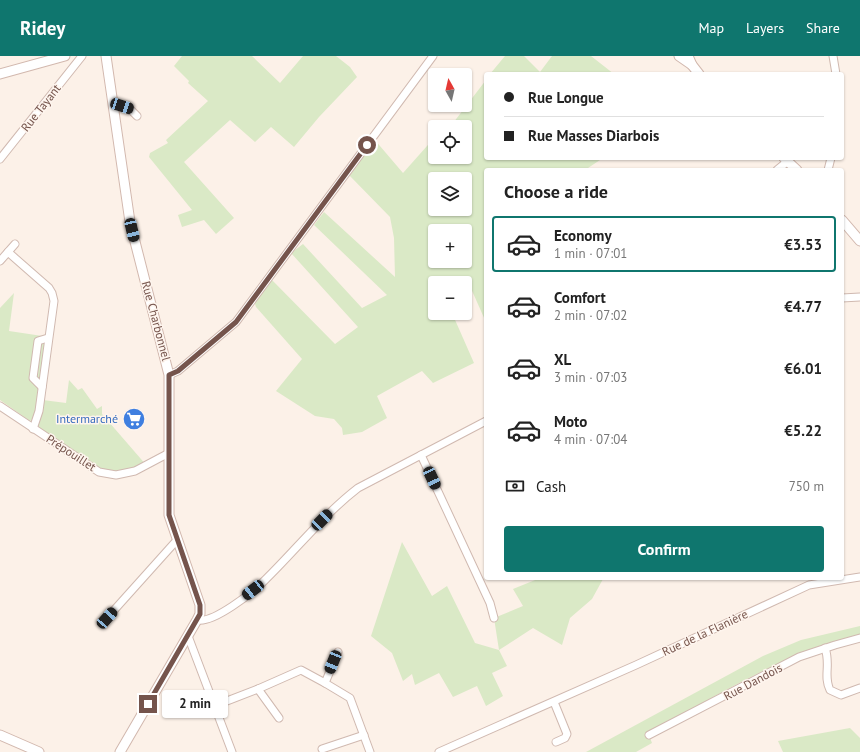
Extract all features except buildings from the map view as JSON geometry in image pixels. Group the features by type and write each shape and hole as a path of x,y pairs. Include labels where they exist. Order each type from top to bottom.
{"street":[{"path":"0,74 65,56"},
{"name":"Rue Tayant","path":"0,159 82,56"},
{"name":"Rue Charbonnel","path":"106,56 130,222 169,375 169,515 200,605 200,614 197,620"},
{"path":"169,375 178,371 236,322 433,56"},
{"path":"679,56 692,65"},
{"path":"688,56 697,72"},
{"path":"833,56 836,72"},
{"path":"113,103 130,108 137,116"},
{"path":"779,168 786,160 795,168"},
{"path":"844,222 860,241"},
{"path":"0,261 15,244"},
{"path":"8,252 52,293 54,301 48,338 38,341 33,378 42,387 39,411 33,429"},
{"path":"844,298 860,297"},
{"name":"Prépouillet","path":"0,406 99,472 116,475 141,468 169,453"},
{"path":"120,752 197,620 205,620 215,616 238,602 264,581 341,501 358,488 484,422"},
{"path":"421,456 490,603 494,618"},
{"path":"107,618 177,540"},
{"name":"Rue de la Flanière","path":"844,579 860,577"},
{"name":"Rue de la Flanière","path":"439,752 554,702 809,582 829,580"},
{"path":"188,636 232,752"},
{"name":"Rue Dandois","path":"649,734 800,657 860,638"},
{"path":"825,648 829,658 826,678 830,690 841,694 860,688"},
{"path":"325,683 338,652"},
{"path":"214,706 301,670 350,698 370,752"},
{"path":"258,689 279,718"},
{"path":"554,702 567,734 565,738 556,742"},
{"path":"0,735 39,752"},
{"path":"322,749 364,735"}],"green space":[{"path":"182,56 252,56 280,83 303,56 336,56 350,67 357,77 319,117 294,147 271,127 255,142 230,120 184,162 234,218 216,234 204,220 182,227 178,215 192,210 149,157 150,153 168,143 166,140 208,101 188,83 189,81 174,66"},
{"path":"505,56 524,56 540,72 492,72"},
{"path":"552,56 591,56 611,72 540,72"},
{"path":"484,83 484,160 600,160 588,168 484,168 484,318 472,291 472,276 428,276 428,320 455,320 474,363 433,383 422,371 377,396 387,418 362,432 343,435 342,428 334,419 315,416 276,391 302,359 256,307 254,301 271,279 335,344 358,327 291,253 303,244 362,308 387,295 314,225 324,212 395,277 394,238 390,217 348,174 374,139 403,173 428,145 428,164 472,164 472,120 455,120 461,112 472,112 472,98"},
{"path":"14,293 9,331 49,337 38,414 30,421 0,400 0,308"},
{"path":"69,380 78,390 82,388 97,409 102,406 102,414 147,466 116,475 92,465 38,430 43,400 66,403"},
{"path":"402,542 432,596 447,586 475,643 499,650 507,666 492,673 503,696 486,706 477,686 453,697 439,673 415,685 412,674 403,681 392,653 371,636"},
{"path":"535,580 602,580 592,599 570,618 562,645 533,628 499,650 494,618 523,606 513,589"},
{"path":"860,626 860,635 805,652 778,664 648,733 652,743 636,752 586,752 763,656 801,640"},
{"path":"850,728 860,738 860,752 783,752 778,741"}],"place":[{"name":"Intermarché","path":"134,419"}],"route":[{"path":"148,704 200,614 200,605 169,515 169,375 178,371 201,353 236,322 367,145"}]}
